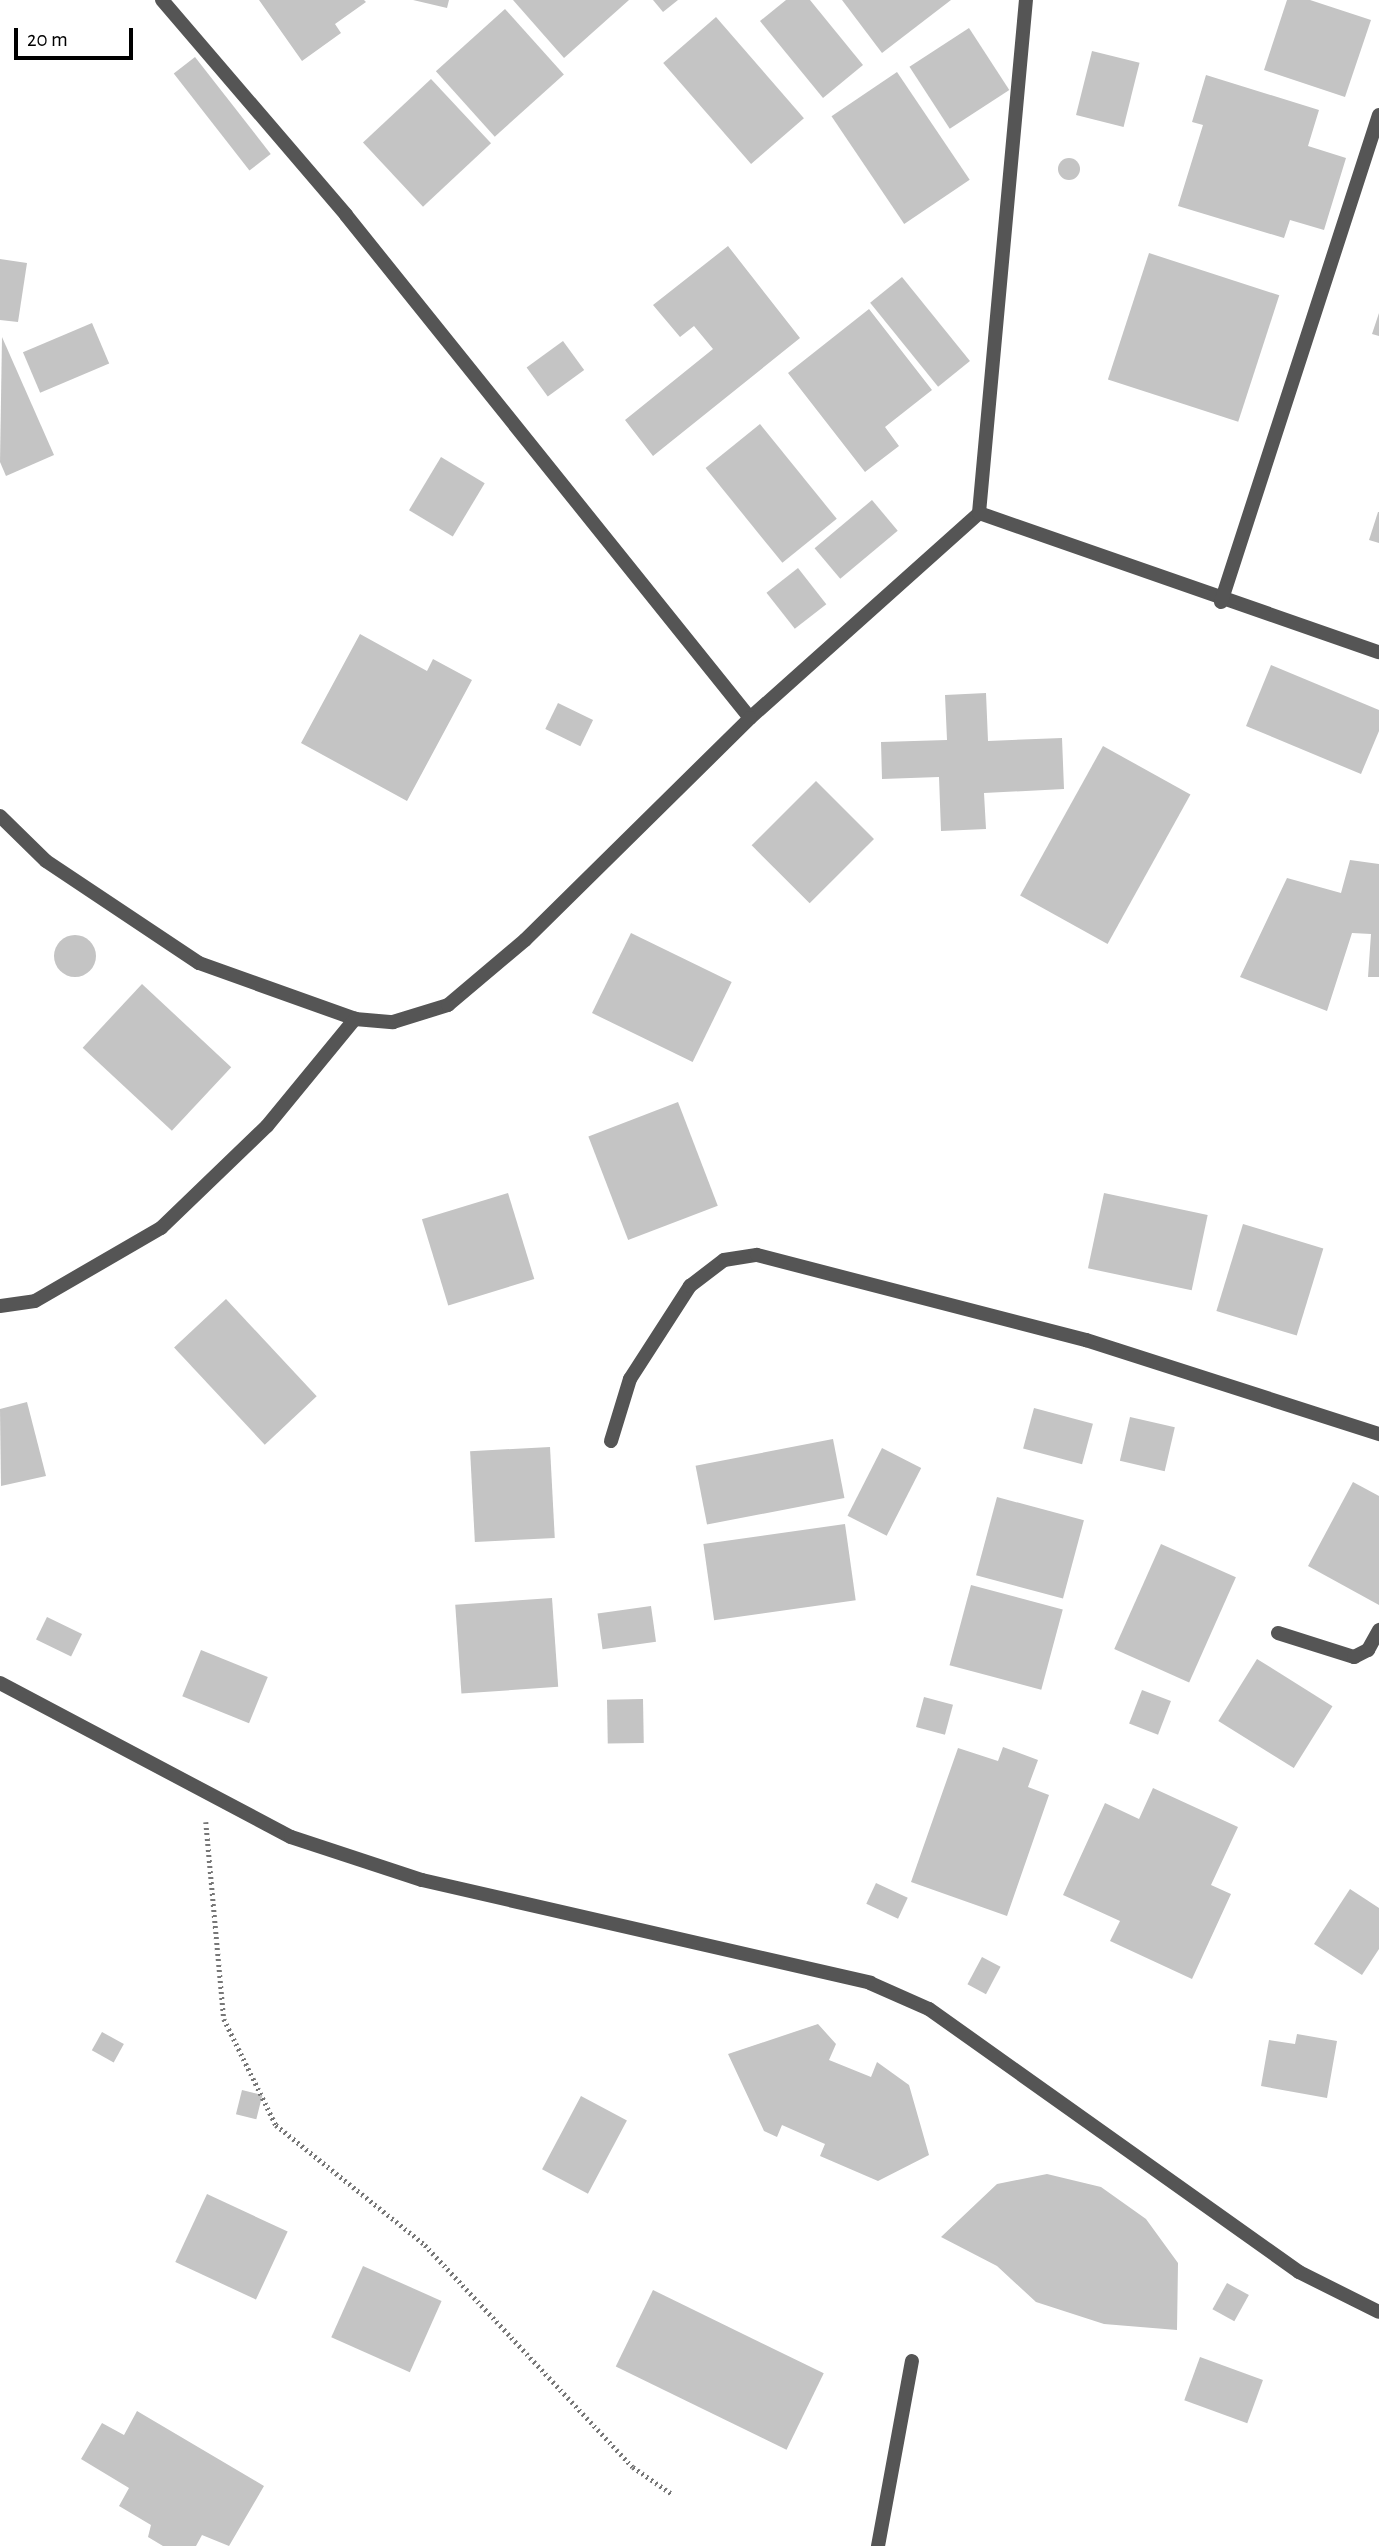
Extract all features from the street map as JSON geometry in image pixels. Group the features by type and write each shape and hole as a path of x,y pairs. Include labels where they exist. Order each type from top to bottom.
{"street":[{"path":"162,0 346,215 750,718"},
{"path":"0,816 46,861 199,963 355,1019 393,1022 448,1005 525,940 750,718 979,513 1026,0"},
{"path":"1221,602 1379,115"},
{"path":"979,513 1221,602 1379,652"},
{"path":"0,1306 35,1301 161,1228 267,1126 355,1019"},
{"path":"611,1441 630,1379 690,1286 717,1263 757,1255 1086,1340 1379,1434"},
{"path":"1278,1633 1354,1657 1368,1650 1379,1630"},
{"path":"0,1683 291,1837 422,1880 870,1983 929,2009 1299,2272 1379,2312"},
{"path":"878,2546 912,2361"}],"path":[{"path":"203,1789 224,2019 276,2125 425,2245 633,2467 673,2494"}],"building":[{"path":"259,0 366,2 335,24 341,33 302,61"},
{"path":"413,0 449,0 447,8"},
{"path":"513,0 629,0 564,58"},
{"path":"653,0 678,0 663,12"},
{"path":"786,0 810,0 863,65 823,98 760,21"},
{"path":"842,0 951,0 882,53"},
{"path":"1287,0 1310,0 1371,20 1345,97 1264,70"},
{"path":"505,9 564,74 495,137 436,71"},
{"path":"716,17 804,118 751,164 663,63"},
{"path":"969,28 1009,90 950,129 909,67"},
{"path":"1092,51 1140,63 1124,127 1076,115"},
{"path":"195,57 271,154 249,171 174,74"},
{"path":"897,72 970,180 904,224 832,116"},
{"path":"1206,75 1319,110 1308,146 1346,158 1324,230 1290,220 1284,238 1178,206 1203,125 1192,122"},
{"path":"431,79 491,143 423,207 363,142"},
{"path":"1065,158 1073,158 1080,165 1080,173 1073,180 1065,180 1058,173 1058,165"},
{"path":"728,246 800,338 653,456 625,420 713,349 694,326 680,337 653,305"},
{"path":"1149,253 1279,295 1238,422 1108,379"},
{"path":"0,259 27,263 18,322 0,320"},
{"path":"902,277 970,361 938,387 870,303"},
{"path":"869,309 932,390 885,427 899,446 865,472 788,373"},
{"path":"1379,313 1379,336 1372,334"},
{"path":"92,323 109,364 40,393 23,352"},
{"path":"2,337 54,455 6,476 0,462"},
{"path":"563,341 584,370 548,397 527,367"},
{"path":"760,424 837,519 782,563 706,468"},
{"path":"441,457 485,483 453,536 409,510"},
{"path":"872,500 898,531 840,579 815,548"},
{"path":"1379,512 1379,543 1369,540"},
{"path":"798,568 826,604 795,629 766,593"},
{"path":"360,634 427,671 433,659 472,680 407,801 301,743"},
{"path":"1271,665 1379,710 1379,731 1361,774 1246,726"},
{"path":"986,693 988,741 1062,738 1064,789 984,793 986,829 941,831 939,777 882,779 881,742 947,740 945,695"},
{"path":"558,703 593,720 580,746 545,729"},
{"path":"1103,746 1190,794 1108,944 1020,896"},
{"path":"816,781 874,839 810,903 752,845"},
{"path":"1350,860 1379,864 1379,977 1368,977 1371,934 1352,933 1327,1011 1240,977 1287,878 1341,893"},
{"path":"631,933 732,982 693,1062 592,1013"},
{"path":"75,935 90,941 96,956 90,971 75,977 60,971 54,956 60,941"},
{"path":"142,984 231,1067 172,1131 83,1048"},
{"path":"678,1102 718,1206 628,1240 588,1136"},
{"path":"508,1193 534,1279 448,1305 422,1219"},
{"path":"1104,1193 1208,1215 1192,1290 1088,1268"},
{"path":"1243,1224 1323,1249 1297,1336 1216,1311"},
{"path":"226,1299 317,1396 265,1445 174,1347"},
{"path":"27,1402 46,1476 1,1486 0,1409"},
{"path":"1034,1408 1093,1424 1082,1464 1023,1449"},
{"path":"1130,1417 1175,1427 1165,1471 1120,1461"},
{"path":"833,1439 844,1498 707,1525 696,1466"},
{"path":"550,1447 555,1538 475,1542 470,1451"},
{"path":"882,1448 921,1468 887,1536 847,1516"},
{"path":"1353,1482 1379,1496 1379,1605 1308,1566"},
{"path":"997,1497 1084,1520 1063,1599 976,1575"},
{"path":"845,1524 856,1600 714,1620 703,1544"},
{"path":"1161,1544 1236,1577 1189,1682 1114,1649"},
{"path":"971,1585 1063,1610 1041,1690 950,1665"},
{"path":"552,1598 558,1687 461,1694 455,1605"},
{"path":"651,1606 656,1642 603,1649 598,1614"},
{"path":"47,1617 82,1634 71,1657 36,1639"},
{"path":"201,1650 268,1677 249,1723 182,1696"},
{"path":"1257,1659 1332,1706 1294,1768 1218,1721"},
{"path":"1142,1690 1171,1701 1158,1735 1129,1724"},
{"path":"924,1697 953,1705 945,1735 916,1727"},
{"path":"643,1699 644,1743 608,1744 607,1700"},
{"path":"1003,1747 1038,1760 1028,1787 1049,1795 1007,1916 911,1882 958,1748 998,1761"},
{"path":"1153,1788 1238,1827 1211,1885 1231,1894 1192,1979 1110,1941 1120,1921 1063,1895 1105,1803 1139,1819"},
{"path":"876,1883 908,1898 898,1919 866,1904"},
{"path":"1350,1889 1379,1908 1379,1949 1362,1975 1314,1944"},
{"path":"982,1957 1001,1967 986,1994 967,1984"},
{"path":"818,2024 836,2044 829,2060 871,2077 877,2062 909,2085 929,2155 878,2181 820,2156 825,2144 782,2125 777,2137 764,2131 728,2054"},
{"path":"102,2032 124,2044 114,2062 92,2050"},
{"path":"1297,2034 1337,2041 1327,2098 1261,2086 1269,2040 1295,2044"},
{"path":"242,2090 262,2095 256,2119 236,2114"},
{"path":"581,2096 627,2120 588,2194 542,2169"},
{"path":"1047,2174 1101,2187 1146,2219 1178,2263 1177,2330 1104,2324 1036,2302 997,2266 941,2237 997,2184"},
{"path":"207,2194 288,2232 256,2300 175,2262"},
{"path":"363,2266 442,2301 410,2372 331,2337"},
{"path":"1227,2283 1249,2295 1234,2321 1212,2309"},
{"path":"653,2290 824,2373 787,2450 616,2366"},
{"path":"1200,2357 1263,2380 1247,2423 1184,2400"},
{"path":"137,2411 264,2486 229,2546 202,2535 196,2546 163,2546 148,2537 151,2525 119,2506 129,2488 81,2459 102,2423 124,2435"}]}
